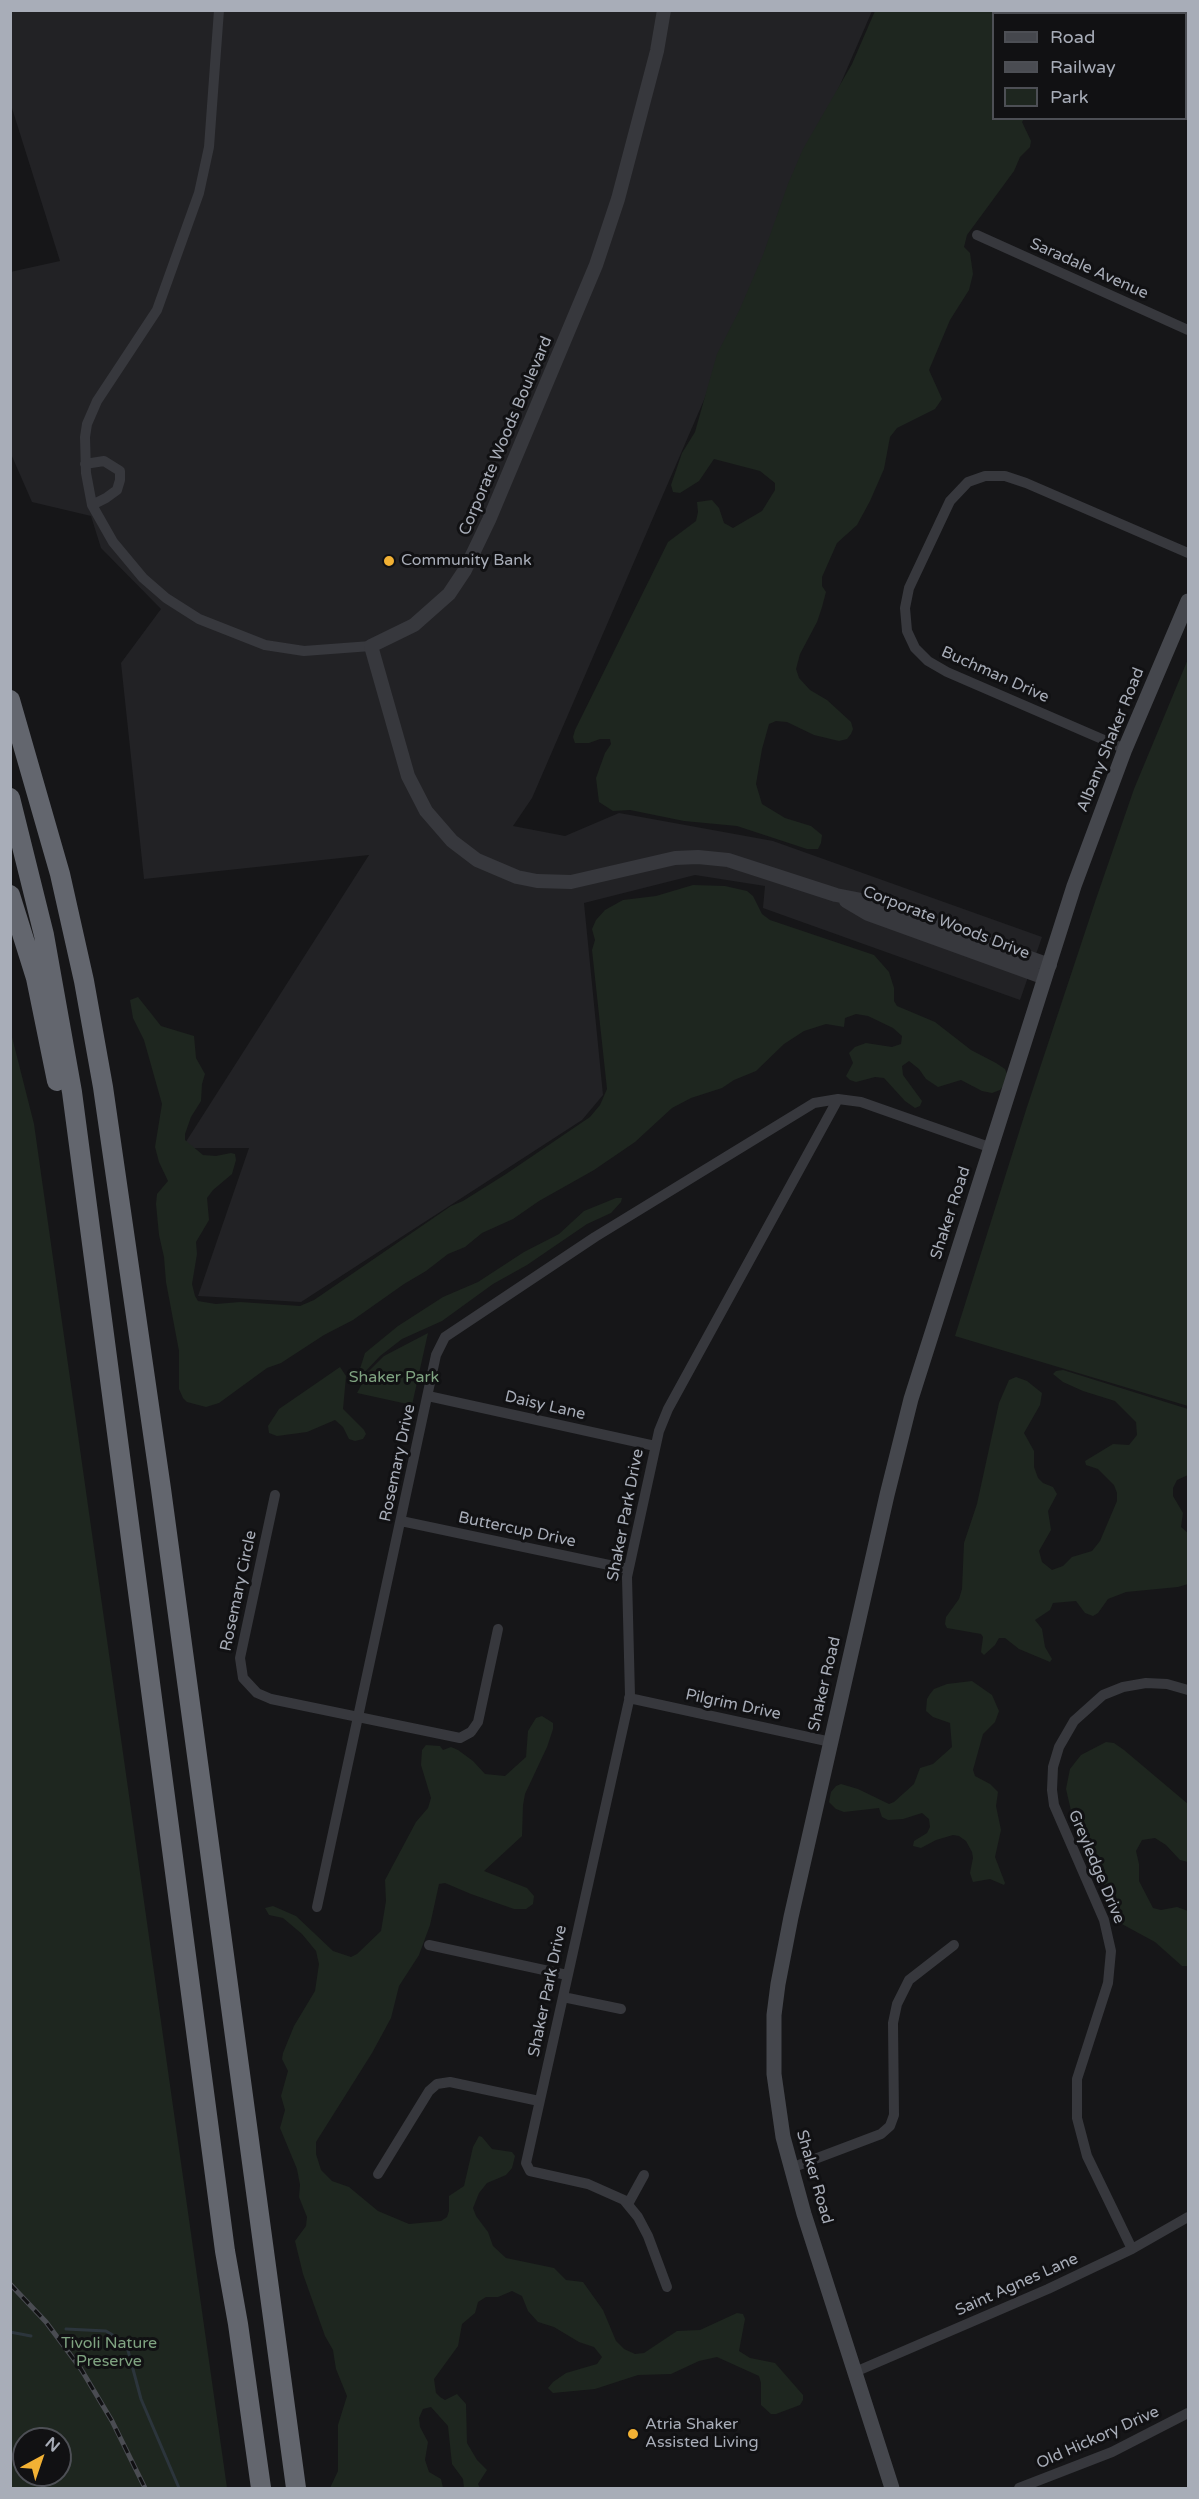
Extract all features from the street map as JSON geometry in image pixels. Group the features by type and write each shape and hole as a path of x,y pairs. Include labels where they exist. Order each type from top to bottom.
{"highway":[{"path":"10,700 60,874 84,981 103,1087 165,1512 296,2487"},
{"path":"10,798 31,879 54,987 80,1146 225,2251 238,2324 261,2488"},
{"path":"10,895 36,978 92,1249"},
{"path":"225,2251 228,2327 249,2488"}],"main road":[{"name":"Albany Shaker Road","path":"1072,895 1125,749 1188,601"},
{"name":"Shaker Road","path":"892,2488 783,2137 776,2095 774,2015 784,1951 906,1415 1072,895"}],"street":[{"name":"Corporate Woods Boulevard","path":"219,10 209,147 199,193 167,288 157,310 92,412 85,436 85,464 92,505 113,542 143,578 166,598 199,619 265,645 304,651 371,646 414,625 449,594 465,570 489,520 596,265 618,198 657,51 664,10"},
{"name":"Saradale Avenue","path":"977,235 1188,330"},
{"path":"85,464 104,461 120,471 117,490 92,505"},
{"name":"Buchman Drive","path":"1125,749 947,672 928,661 915,648 907,631 905,608 909,588 954,495 968,482 985,476 1005,476 1026,483 1188,553"},
{"name":"Corporate Woods Drive","path":"371,646 405,768 419,800 446,836 465,852 485,864 517,877 554,882 585,879 664,860 707,858 747,865 836,895 868,914 1048,971"},
{"path":"838,1099 861,1102 992,1148"},
{"name":"Rosemary Drive","path":"317,1907 437,1351 450,1331 595,1237 800,1110 819,1101 838,1099"},
{"name":"Shaker Park Drive","path":"628,2204 620,2197 600,2188 532,2172 527,2168 526,2163 629,1698 631,1683 626,1593 628,1569 655,1446 668,1408 838,1099"},
{"name":"Daisy Lane","path":"428,1396 655,1446"},
{"name":"Rosemary Circle","path":"275,1495 240,1653 241,1673 249,1687 266,1698 460,1738 469,1734 479,1719 498,1629"},
{"name":"Buttercup Drive","path":"401,1521 628,1569"},
{"name":"Greyledge Drive","path":"1132,2249 1086,2156 1078,2129 1077,2079 1108,1983 1111,1951 1104,1920 1058,1818 1052,1797 1052,1778 1056,1757 1069,1729 1080,1713 1104,1695 1123,1687 1146,1683 1167,1684 1188,1690"},
{"name":"Pilgrim Drive","path":"629,1698 831,1742"},
{"path":"791,2168 881,2134 890,2126 894,2115 892,2033 897,2004 909,1980 954,1945"},
{"path":"429,1946 567,1975"},
{"path":"563,1997 621,2009"},
{"path":"378,2174 429,2091 437,2084 450,2082 539,2101"},
{"path":"644,2175 628,2204 648,2236 667,2287"},
{"name":"Saint Agnes Lane","path":"855,2372 1017,2303 1132,2249 1188,2217"},
{"name":"Old Hickory Drive","path":"1019,2488 1112,2452 1188,2413"}],"shaded area":[{"path":"11,11 872,11 532,798 513,826 565,836 619,813 773,841 1042,937 1020,1000 763,908 765,886 695,875 584,903 603,1095 582,1120 301,1302 198,1296 249,1148 182,1148 369,855 144,879 121,663 161,609 101,548 91,516 32,502 11,454 10,272 60,261 11,105"}],"green space":[{"path":"875,11 1066,11 992,12 992,120 1023,120 1022,122 1031,141 1030,147 1020,157 1014,171 967,235 964,247 970,253 973,274 969,290 950,320 929,370 942,399 935,409 897,428 890,437 884,469 870,501 857,525 837,543 822,577 822,586 826,592 822,607 817,622 800,654 796,669 799,678 810,690 827,700 851,722 853,729 851,734 847,739 839,741 814,735 787,722 776,721 769,724 756,784 762,804 785,818 811,826 822,835 818,849 807,849 737,826 684,821 630,810 613,811 599,802 596,778 605,753 611,744 610,739 575,743 573,737 668,542 696,521 697,502 712,500 719,508 724,523 733,528 762,511 775,490 775,483 760,471 714,459 699,481 680,493 673,492 671,485 682,453 695,432 717,354 739,311 763,255 803,149 852,64"},
{"path":"1188,659 1188,1406 955,1336 1026,1110 1096,899 1134,789"},
{"path":"693,885 725,886 747,891 753,896 762,914 770,920 874,955 889,972 897,1006 935,1022 971,1050 1005,1069 1007,1074 1004,1085 1000,1090 992,1093 982,1091 961,1080 938,1087 926,1079 909,1061 902,1066 903,1075 922,1101 920,1106 915,1108 905,1101 884,1078 875,1077 856,1082 846,1076 853,1063 849,1053 855,1047 866,1043 892,1047 901,1044 902,1036 893,1028 868,1016 856,1014 845,1018 844,1027 826,1024 804,1031 784,1044 756,1071 722,1088 691,1098 672,1108 635,1142 594,1170 539,1201 513,1219 482,1233 465,1247 448,1254 353,1320 324,1335 281,1363 267,1368 219,1403 206,1407 187,1402 179,1389 179,1351 166,1282 156,1204 157,1194 168,1181 155,1147 162,1104 144,1040 133,1018 130,1000 138,997 161,1026 194,1036 196,1058 205,1074 201,1101 191,1117 185,1140 203,1155 235,1154 236,1160 232,1174 207,1198 209,1220 196,1242 197,1254 192,1284 195,1296 198,1301 216,1304 240,1302 300,1306 314,1300 451,1206 506,1174 590,1117 600,1105 607,1089 592,950 595,940 592,929 605,910 623,900 656,896"},
{"name":"Tivoli Nature Preserve","path":"11,1033 34,1124 227,2488 11,2488"},
{"path":"616,1198 622,1198 621,1202 611,1213 587,1224 527,1265 493,1284 442,1321 402,1339 380,1356 363,1374 359,1372 365,1353 398,1326 443,1297 478,1282 524,1252 559,1234 584,1211"},
{"name":"Shaker Park","path":"428,1333 412,1405 357,1393 368,1372 384,1356"},
{"path":"340,1367 346,1376 343,1409 364,1430 366,1434 363,1439 355,1441 349,1439 343,1427 335,1420 307,1432 277,1436 269,1433 268,1426 279,1409"},
{"path":"1063,1370 1188,1409 1188,1475 1177,1480 1173,1488 1173,1496 1183,1513 1181,1527 1188,1533 1188,1584 1126,1592 1108,1599 1093,1616 1085,1613 1076,1601 1053,1603 1050,1610 1035,1620 1042,1629 1045,1647 1052,1659 1050,1662 1019,1649 1005,1638 999,1638 984,1655 981,1652 983,1637 981,1634 947,1628 945,1624 946,1617 959,1599 962,1589 964,1543 977,1504 999,1403 1009,1380 1016,1377 1027,1381 1042,1393 1040,1405 1024,1433 1034,1451 1034,1467 1038,1478 1053,1487 1057,1494 1048,1511 1051,1530 1039,1551 1042,1562 1052,1570 1063,1566 1072,1557 1092,1551 1100,1541 1117,1501 1114,1485 1098,1469 1086,1465 1085,1461 1113,1444 1129,1445 1137,1435 1136,1422 1115,1401 1083,1391 1063,1382 1053,1374"},
{"path":"972,1681 992,1695 999,1711 995,1722 983,1734 973,1770 975,1776 990,1784 998,1792 996,1806 1001,1830 995,1857 1004,1885 990,1879 973,1882 970,1873 972,1852 966,1841 959,1836 953,1835 936,1840 921,1848 913,1846 914,1841 927,1833 930,1827 929,1819 922,1813 903,1819 888,1820 882,1817 879,1808 844,1812 836,1809 829,1802 831,1792 841,1784 858,1789 889,1804 894,1802 914,1784 920,1768 933,1764 952,1747 950,1723 933,1717 926,1711 930,1694 934,1689 947,1684"},
{"path":"542,1716 553,1723 553,1729 525,1794 522,1836 484,1871 527,1888 534,1896 533,1904 526,1909 514,1909 445,1883 439,1884 430,1925 419,1955 399,1986 391,2018 372,2053 316,2142 316,2154 321,2170 332,2181 349,2187 378,2211 409,2224 441,2221 447,2217 449,2211 449,2196 464,2186 473,2147 479,2136 482,2137 492,2149 512,2152 515,2156 512,2168 506,2175 487,2183 479,2193 473,2208 488,2232 493,2246 506,2258 554,2268 566,2280 583,2282 603,2310 616,2341 624,2349 635,2354 644,2353 677,2331 700,2330 737,2313 743,2314 745,2319 739,2351 750,2358 775,2363 803,2395 803,2400 800,2405 771,2414 761,2405 759,2376 717,2357 699,2361 671,2374 638,2375 595,2389 553,2393 548,2388 553,2382 566,2373 597,2364 602,2357 594,2347 579,2342 554,2327 538,2322 528,2311 522,2296 512,2291 498,2297 486,2297 478,2302 475,2313 462,2324 458,2346 434,2379 436,2393 440,2397 445,2400 457,2394 466,2404 467,2443 477,2460 487,2470 478,2484 480,2488 464,2488 463,2479 452,2464 448,2426 431,2407 423,2409 419,2418 420,2427 428,2442 425,2460 429,2472 441,2479 443,2488 330,2488 338,2471 338,2425 347,2396 336,2369 333,2350 325,2336 303,2274 295,2241 306,2226 307,2217 299,2197 300,2185 297,2169 280,2128 285,2110 281,2096 288,2071 282,2059 283,2053 294,2026 315,1991 319,1964 316,1951 302,1934 283,1918 269,1915 265,1908 273,1906 296,1916 333,1951 351,1957 357,1954 381,1931 386,1901 385,1880 416,1822 428,1808 431,1798 421,1765 422,1750 426,1745 440,1746 443,1750 451,1747 473,1761 485,1774 505,1776 526,1757 528,1731 536,1718"},
{"path":"1106,1742 1114,1743 1124,1750 1188,1804 1188,1862 1180,1860 1166,1845 1155,1838 1142,1840 1136,1851 1139,1881 1153,1908 1161,1910 1177,1907 1188,1911 1188,1966 1182,1966 1155,1942 1120,1923 1116,1904 1106,1890 1090,1846 1072,1815 1066,1789 1070,1769 1081,1755"}],"waterway":[{"path":"66,2329 106,2331 126,2343 141,2399 179,2488"},
{"path":"10,2332 31,2336"}],"railway":[{"path":"10,2284 46,2322 81,2369 112,2421 145,2488"}],"place":[{"name":"Community Bank","path":"389,561"},
{"name":"Atria Shaker Assisted Living","path":"633,2434"}]}
